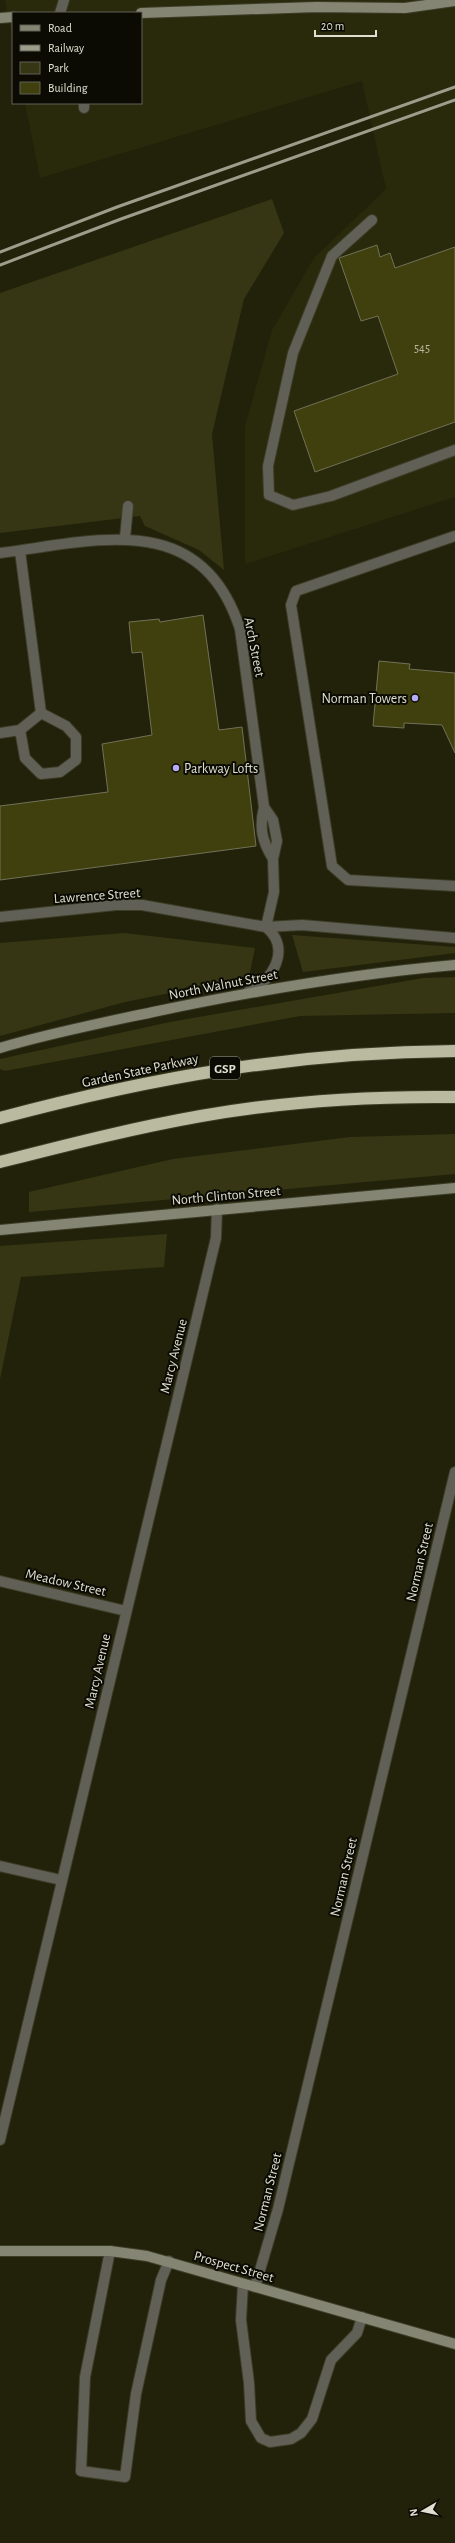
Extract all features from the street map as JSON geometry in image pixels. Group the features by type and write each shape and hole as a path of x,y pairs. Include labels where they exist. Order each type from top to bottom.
{"highway":[{"name":"Garden State Parkway","path":"0,1118 128,1086 242,1066 350,1053 455,1051"},
{"path":"0,1162 130,1131 229,1112 347,1099 455,1097"}],"main road":[{"path":"142,13 316,4 405,8 455,1"},
{"path":"0,18 12,17"},
{"name":"North Walnut Street","path":"0,1048 60,1032 248,992 355,976 455,965"},
{"name":"North Clinton Street","path":"0,1230 455,1188"},
{"name":"Prospect Street","path":"0,2251 110,2251 169,2261 243,2284 455,2344"}],"street":[{"path":"60,12 64,0"},
{"path":"372,220 332,256 293,353 268,466 268,495 293,505 331,496 455,450"},
{"path":"125,538 128,506"},
{"path":"455,536 296,591 291,605 332,866 348,880 455,886"},
{"name":"Arch Street","path":"0,553 125,538 154,543 183,554 204,569 229,602 243,643 264,807 260,822 263,843 273,859 274,892 266,927"},
{"path":"20,551 42,713"},
{"path":"0,733 20,730 42,713"},
{"path":"20,730 25,758 41,774 60,772 76,760 76,736 66,726 42,713"},
{"name":"Lawrence Street","path":"0,917 130,905 154,906 266,927 302,925 455,938"},
{"path":"248,992 267,981 276,967 277,942 266,927"},
{"name":"Marcy Avenue","path":"0,2140 61,1880 216,1238 217,1209"},
{"name":"Norman Street","path":"255,2287 278,2208 455,1472"},
{"name":"Meadow Street","path":"0,1581 126,1610"},
{"path":"0,1866 61,1880"},
{"path":"110,2251 85,2377 81,2471 125,2477 136,2394 161,2280 169,2261"},
{"path":"243,2284 240,2304 249,2383 251,2421 261,2438 270,2442 292,2439 301,2433 312,2419 331,2360 357,2332 362,2318"}],"shaded area":[{"path":"5,0 455,0 455,497 245,564 245,426 272,330 314,258 386,189 362,81 40,178 25,104 142,104 142,12 12,12 12,36"}],"green space":[{"path":"272,199 284,233 244,299 212,434 224,570 199,550 145,526 140,516 0,533 0,293"},
{"path":"124,933 255,948 249,977 125,1002 0,1036 0,943"},
{"path":"292,935 455,947 455,953 303,972"},
{"path":"455,977 455,1013 300,1016 5,1071 0,1069 0,1059 170,1022 423,978"},
{"path":"455,1134 455,1174 29,1212 29,1192 173,1159 350,1137"},
{"path":"167,1234 164,1267 21,1277 0,1379 0,1246"}],"building":[{"path":"377,245 380,257 390,253 395,268 455,247 455,422 315,472 294,411 398,374 378,316 361,321 339,258"},
{"name":"Parkway Lofts","path":"203,615 219,730 242,727 256,846 0,880 0,806 108,792 102,744 152,735 142,652 132,653 129,622 159,619 160,622"},
{"name":"Norman Towers","path":"379,661 410,664 409,669 455,673 455,753 442,725 404,723 404,728 373,726"}],"railway":[{"path":"0,252 117,207 455,87"},
{"path":"0,265 121,219 455,100"}],"place":[{"name":"Norman Towers","path":"415,698"},
{"name":"Parkway Lofts","path":"176,768"}]}
